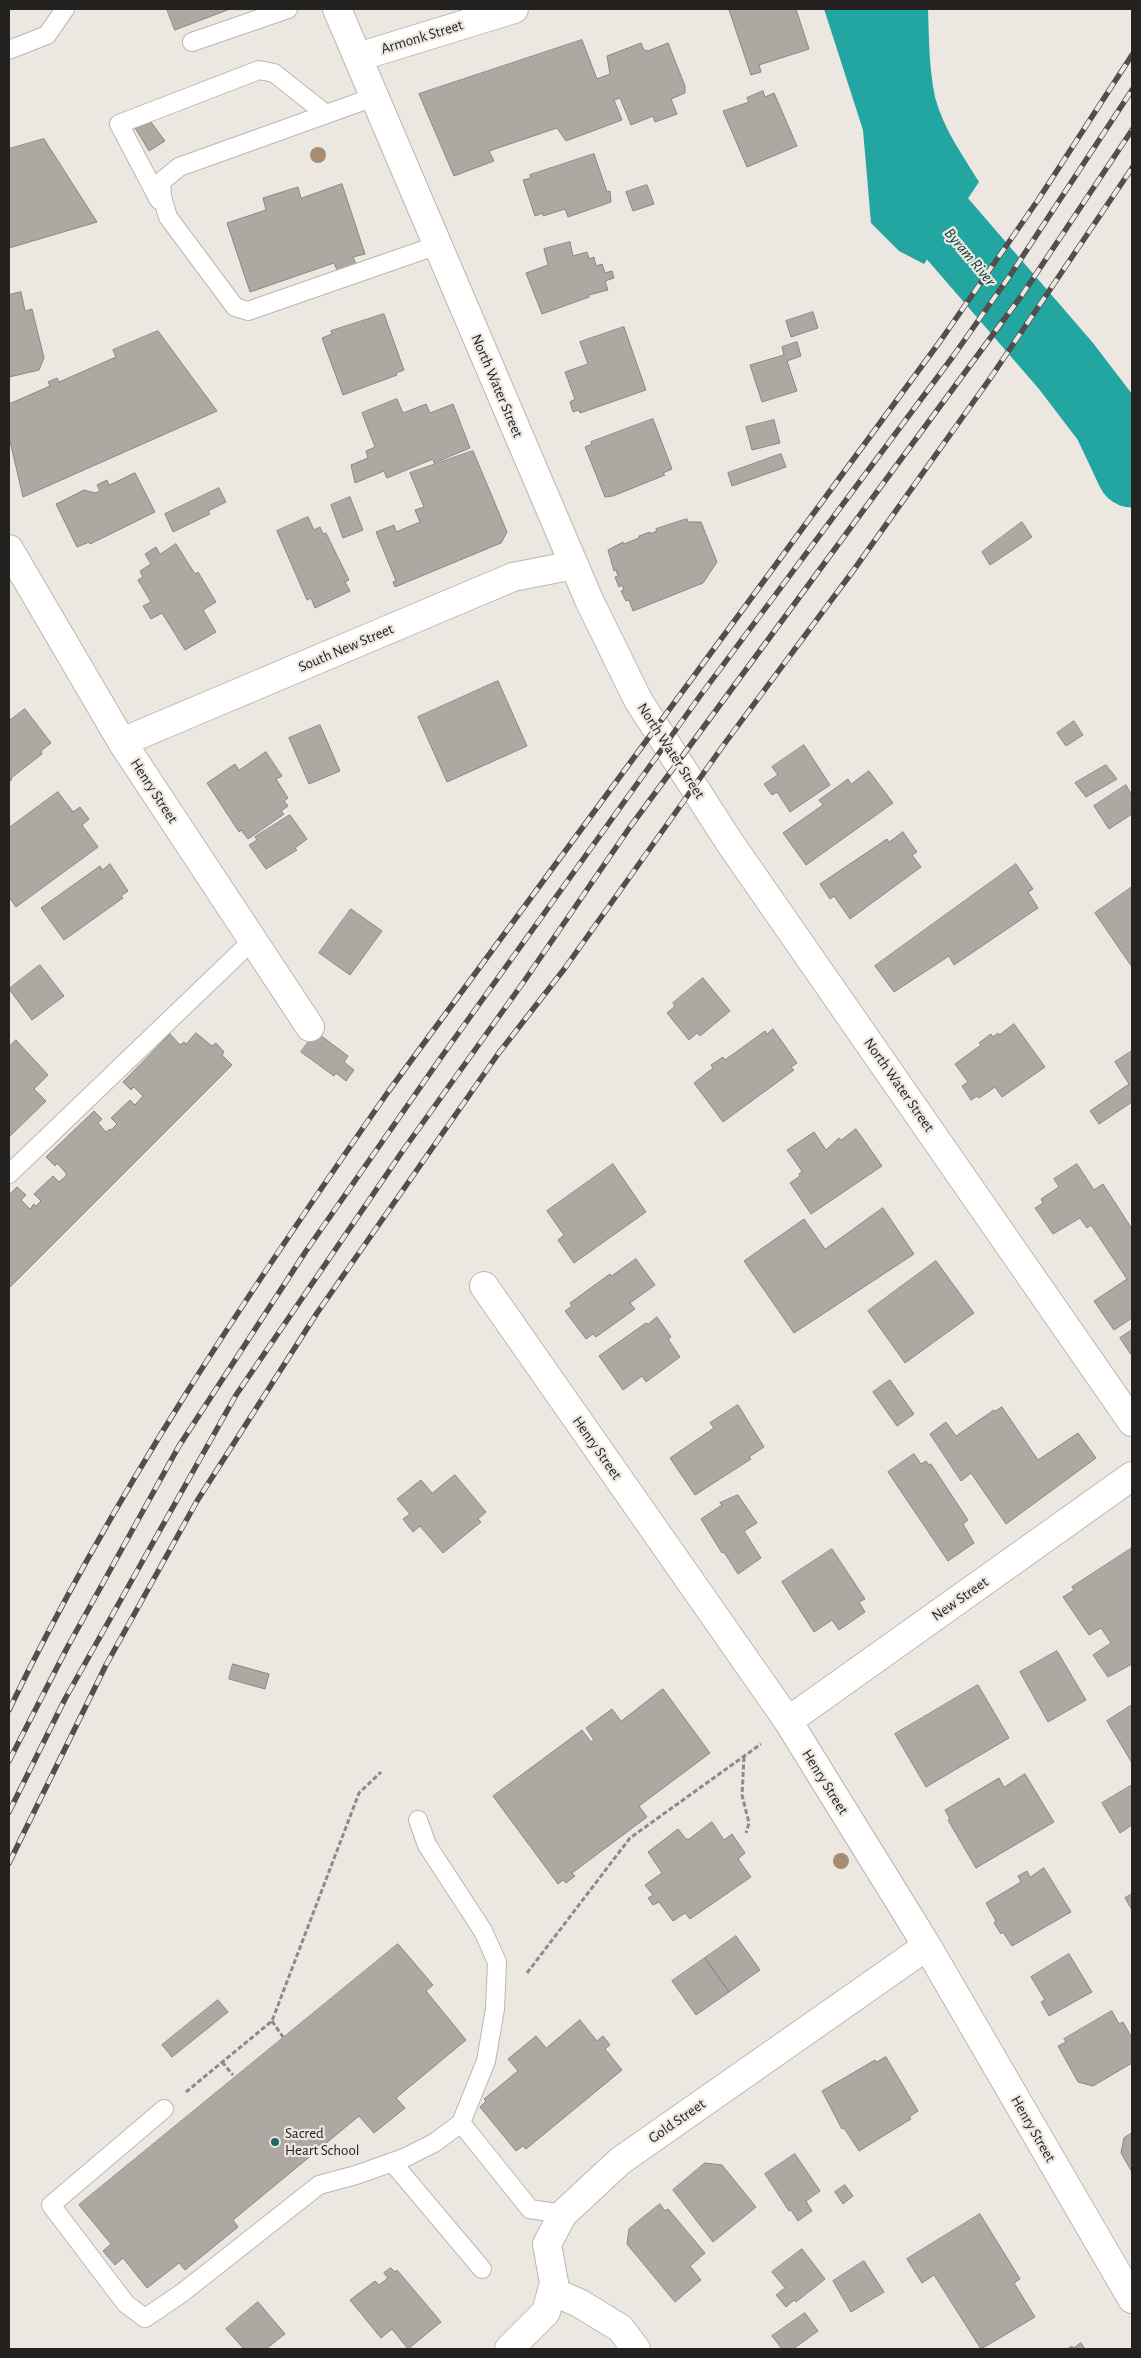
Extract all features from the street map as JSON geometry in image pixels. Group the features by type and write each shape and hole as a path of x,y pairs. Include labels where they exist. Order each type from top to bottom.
{"street":[{"name":"North Water Street","path":"337,9 574,565 638,700 720,826 1132,1422"},
{"name":"Armonk Street","path":"358,57 514,9"},
{"name":"Henry Street","path":"9,549 122,742 310,1027"},
{"name":"South New Street","path":"122,742 513,577 574,565"},
{"name":"Henry Street","path":"484,1286 788,1721 927,1946 1132,2299"},
{"name":"New Street","path":"788,1721 1132,1476"},
{"name":"Gold Street","path":"509,2349 546,2312 554,2283 547,2244 563,2214 620,2161 927,1946"},
{"path":"552,2291 579,2303 620,2328 636,2349"}],"lane":[{"path":"9,50 46,35 66,9"},
{"path":"192,42 288,9"},
{"path":"326,114 274,73 259,70 119,124 168,217 235,307 248,311 438,245"},
{"path":"168,217 162,197 161,182 179,167 374,97"},
{"path":"9,1174 253,940"},
{"path":"164,2109 51,2206 126,2304 146,2318 182,2293 319,2185 392,2162 434,2143 461,2123 486,2061 495,2009 497,1962 483,1931 428,1845 418,1820"},
{"path":"461,2123 530,2209 563,2214"},
{"path":"392,2162 482,2270"}],"path":[{"path":"495,2009 507,1999 630,1838 744,1757 788,1721"},
{"path":"744,1757 742,1795 749,1823 746,1833"},
{"path":"164,2109 272,2021 360,1793 382,1772"},
{"path":"272,2021 282,2037"},
{"path":"222,2062 234,2075"}],"water":[{"path":"824,9 928,9 930,64 935,97 948,131 979,182 924,264 899,251 871,223 863,130"}],"building":[{"path":"167,9 230,9 175,30"},
{"path":"796,9 809,49 759,65 761,72 751,75 729,10"},
{"path":"582,40 597,79 610,74 607,56 641,43 644,50 648,51 668,43 685,86 685,93 671,99 677,114 655,122 653,116 631,125 620,98 614,100 622,120 566,141 557,128 489,151 494,161 454,176 419,94"},
{"path":"763,91 765,97 774,93 797,146 747,167 723,111 749,102 747,98"},
{"path":"148,118 165,141 149,151 134,126"},
{"path":"44,139 97,222 9,248 9,149"},
{"path":"594,154 607,192 610,191 611,202 568,217 565,209 543,216 543,213 535,216 523,180 531,178 530,175"},
{"path":"342,184 365,254 353,257 356,264 337,270 334,263 250,292 227,223 266,210 263,198 298,187 301,198"},
{"path":"647,185 654,204 633,211 626,192"},
{"path":"570,242 573,256 587,252 589,259 594,257 596,266 602,264 605,273 612,271 614,278 605,281 608,290 589,295 589,297 542,314 526,273 548,265 544,249"},
{"path":"21,292 25,311 32,309 44,358 39,370 9,377 9,295"},
{"path":"813,312 818,328 791,337 786,321"},
{"path":"384,314 404,370 396,373 397,375 343,395 322,338 332,334 331,331"},
{"path":"624,327 646,390 580,413 579,410 573,412 570,402 575,399 565,372 588,364 580,342"},
{"path":"158,331 217,411 23,497 9,437 9,404 50,386 48,382 57,378 59,382 116,357 113,350"},
{"path":"797,342 801,356 787,361 797,391 762,402 750,365 784,355 782,347"},
{"path":"397,399 403,413 426,404 430,413 453,404 470,448 434,463 433,459 387,478 384,471 355,483 351,465 368,458 366,451 375,447 362,413"},
{"path":"653,419 672,469 663,473 665,475 613,496 605,497 585,447 592,444 591,442"},
{"path":"774,420 780,443 752,450 746,427"},
{"path":"473,451 507,532 501,543 395,587 393,582 396,581 376,532 394,525 396,532 420,522 415,510 424,507 410,473"},
{"path":"781,454 786,467 732,486 728,473"},
{"path":"135,473 155,512 90,544 89,542 77,547 56,504 84,490 95,493 100,491 97,485 107,480 109,485"},
{"path":"219,488 226,502 208,511 210,514 173,532 165,514"},
{"path":"350,497 363,530 343,538 331,505"},
{"path":"308,517 314,530 320,527 323,534 326,533 349,580 345,582 350,591 315,608 311,598 307,600 277,531"},
{"path":"687,519 688,522 701,522 717,562 703,583 633,611 629,600 626,601 621,591 624,590 622,585 619,587 615,577 618,576 616,570 614,571 608,550 623,542 624,544 639,538 639,536 657,531 656,529"},
{"path":"1022,522 1032,537 990,565 982,552"},
{"path":"176,544 195,574 198,572 216,602 203,610 216,632 185,650 162,613 151,619 143,606 151,602 138,580 143,577 140,571 151,564 145,554 156,547 160,554"},
{"path":"498,681 527,746 447,782 418,717"},
{"path":"25,709 51,743 41,751 42,754 11,778 9,782 9,721"},
{"path":"1074,721 1083,735 1066,746 1057,733"},
{"path":"320,725 340,771 309,784 289,738"},
{"path":"804,745 830,785 790,812 777,792 772,795 764,784 778,775 772,767"},
{"path":"266,752 282,776 276,779 288,798 284,801 288,806 281,811 284,814 248,839 241,830 239,832 207,783 235,764 239,770"},
{"path":"1106,765 1117,779 1086,797 1075,783"},
{"path":"869,771 893,803 806,865 783,833 823,805 819,800 848,779 851,784"},
{"path":"1126,785 1132,795 1132,814 1109,829 1094,806"},
{"path":"58,792 73,812 80,807 89,819 82,825 98,847 16,907 9,897 9,828"},
{"path":"290,815 307,839 295,848 297,850 266,869 249,845 257,840 255,837"},
{"path":"903,832 917,852 912,855 921,867 850,919 834,896 830,899 820,884 887,839 889,842"},
{"path":"110,864 128,891 121,896 123,898 64,940 41,908 100,866 102,870"},
{"path":"1016,864 1033,889 1028,892 1038,908 954,965 949,956 894,992 875,966"},
{"path":"1132,887 1132,967 1095,913"},
{"path":"351,909 382,931 350,975 319,953"},
{"path":"40,965 64,996 32,1020 9,989"},
{"path":"703,978 730,1011 700,1036 697,1033 689,1040 667,1013 675,1006 673,1003"},
{"path":"1014,1024 1045,1067 1002,1097 995,1087 979,1098 977,1096 971,1100 962,1086 968,1082 955,1064 981,1045 979,1043 991,1034 993,1037 998,1033 999,1035"},
{"path":"773,1029 797,1063 791,1067 794,1070 723,1122 694,1083 713,1068 711,1065 723,1057 725,1060 765,1031 767,1034"},
{"path":"316,1032 348,1056 344,1062 354,1070 346,1081 336,1073 334,1076 301,1052"},
{"path":"196,1033 212,1046 216,1043 224,1052 222,1055 232,1065 9,1288 9,1195 17,1187 26,1195 21,1200 30,1209 34,1204 36,1206 41,1201 34,1194 53,1176 59,1182 66,1176 66,1173 57,1163 55,1166 46,1157 94,1111 102,1119 98,1123 106,1132 111,1130 117,1124 111,1118 130,1100 135,1105 143,1096 134,1087 131,1090 123,1082 170,1034 180,1045 184,1042 186,1044"},
{"path":"16,1040 48,1075 34,1089 46,1101 9,1137 9,1047"},
{"path":"1132,1051 1132,1102 1099,1124 1090,1111 1129,1084 1115,1062"},
{"path":"856,1129 882,1166 811,1214 790,1183 800,1176 799,1174 802,1171 787,1150 814,1132 826,1150 839,1138 841,1140"},
{"path":"613,1164 646,1212 574,1263 558,1240 564,1235 547,1211"},
{"path":"1077,1164 1094,1190 1103,1184 1132,1229 1132,1318 1114,1330 1094,1301 1127,1279 1091,1225 1087,1228 1080,1218 1053,1234 1035,1208 1043,1203 1041,1199 1059,1187 1054,1179"},
{"path":"883,1208 914,1254 794,1333 744,1261 804,1219 825,1249"},
{"path":"636,1259 655,1285 630,1303 635,1309 596,1337 593,1334 586,1339 565,1311 572,1306 570,1303 610,1274 611,1276"},
{"path":"936,1261 974,1313 905,1363 868,1311"},
{"path":"657,1317 671,1337 668,1339 680,1357 646,1382 642,1376 623,1390 599,1356"},
{"path":"1132,1330 1132,1356 1120,1338"},
{"path":"890,1380 914,1414 897,1426 873,1392"},
{"path":"738,1405 764,1447 749,1457 751,1459 695,1495 670,1458 714,1428 710,1423"},
{"path":"1002,1407 1038,1460 1078,1433 1096,1458 1006,1524 971,1473 961,1481 930,1434 946,1422 956,1436 994,1410"},
{"path":"914,1454 921,1464 926,1461 929,1465 931,1464 968,1520 963,1524 974,1543 948,1561 888,1472"},
{"path":"455,1475 486,1512 478,1519 481,1522 443,1553 420,1526 413,1532 403,1519 410,1514 397,1499 421,1480 432,1493"},
{"path":"738,1495 757,1523 744,1531 761,1558 738,1574 724,1552 722,1553 701,1519 722,1505 720,1503"},
{"path":"1132,1548 1132,1664 1108,1677 1093,1655 1111,1643 1101,1628 1089,1635 1063,1597 1074,1590 1072,1587"},
{"path":"832,1549 865,1599 859,1602 865,1612 839,1630 832,1620 814,1632 782,1582"},
{"path":"1057,1651 1086,1700 1048,1722 1020,1672"},
{"path":"233,1664 269,1674 265,1689 229,1679"},
{"path":"978,1685 1009,1738 926,1787 895,1734"},
{"path":"663,1689 710,1753 639,1806 647,1817 572,1873 575,1876 566,1883 563,1880 558,1884 493,1796 582,1730 591,1742 594,1740 586,1728 612,1709 621,1721"},
{"path":"1132,1705 1132,1763 1107,1721"},
{"path":"1025,1774 1054,1822 976,1868 948,1820 950,1819 945,1810 999,1778 1004,1787"},
{"path":"1132,1785 1132,1825 1120,1833 1102,1803"},
{"path":"712,1822 724,1840 732,1834 745,1853 738,1859 751,1877 690,1919 685,1913 673,1921 659,1902 653,1905 648,1898 653,1895 645,1885 662,1873 648,1852 678,1829 686,1839 689,1839"},
{"path":"1044,1868 1071,1912 1012,1946 1003,1932 1001,1934 994,1923 996,1921 986,1903 1021,1882 1018,1876 1027,1871 1030,1877"},
{"path":"1132,1894 1132,1910 1125,1898"},
{"path":"736,1936 760,1970 729,1992 705,1958"},
{"path":"398,1944 433,1985 426,1991 466,2040 396,2098 405,2108 374,2133 359,2116 233,2220 238,2227 185,2270 179,2263 147,2288 123,2258 115,2265 103,2251 111,2244 79,2205"},
{"path":"1069,1954 1092,1992 1049,2016 1041,2002 1045,2000 1031,1977"},
{"path":"705,1958 729,1992 696,2015 672,1981"},
{"path":"218,2000 228,2012 172,2057 162,2045"},
{"path":"1112,2011 1119,2024 1123,2022 1132,2038 1132,2063 1093,2086 1078,2082 1058,2046 1066,2042 1064,2039"},
{"path":"580,2020 597,2041 603,2036 610,2045 605,2049 622,2070 526,2149 523,2146 516,2151 480,2107 486,2101 484,2099 518,2071 508,2059 536,2036 546,2048"},
{"path":"886,2057 918,2111 909,2117 911,2119 859,2151 844,2128 842,2129 822,2091 875,2060 876,2062"},
{"path":"1132,2133 1132,2172 1121,2153 1124,2138"},
{"path":"795,2154 820,2191 806,2201 812,2211 798,2221 791,2210 789,2211 765,2174"},
{"path":"705,2163 722,2165 756,2207 713,2242 673,2190"},
{"path":"845,2185 853,2196 843,2204 835,2192"},
{"path":"660,2204 665,2211 668,2209 705,2253 690,2266 701,2280 675,2302 627,2244 629,2229"},
{"path":"980,2214 1020,2279 1014,2283 1035,2317 981,2349 934,2275 922,2283 907,2259"},
{"path":"802,2249 825,2279 796,2302 794,2300 786,2307 776,2295 785,2288 772,2272"},
{"path":"864,2261 884,2292 851,2312 833,2281"},
{"path":"391,2268 395,2272 397,2270 441,2322 408,2349 392,2329 381,2338 350,2300 375,2281 379,2285 388,2278 384,2273"},
{"path":"258,2302 285,2334 266,2349 244,2349 226,2329"},
{"path":"805,2313 818,2331 793,2349 782,2349 772,2336"},
{"path":"1081,2343 1085,2349 1067,2349 1072,2346 1073,2348"}],"waterway":[{"name":"Byram River","path":"873,9 893,106 913,173 939,219 1066,366 1108,421 1132,472"}],"railway":[{"path":"9,1710 93,1549 186,1394 285,1241 388,1092 941,340 1038,200 1132,55"},
{"path":"9,1761 68,1646 179,1446 306,1251 442,1056 700,696 954,355 1011,274 1132,90"},
{"path":"9,1812 65,1699 236,1395 404,1149 525,980 630,827 1022,295 1132,130"},
{"path":"9,1863 106,1665 197,1501 317,1313 498,1054 565,968 725,743 853,571 989,380 1132,168"}],"place":[{"name":"Sacred Heart School","path":"275,2142"}]}
